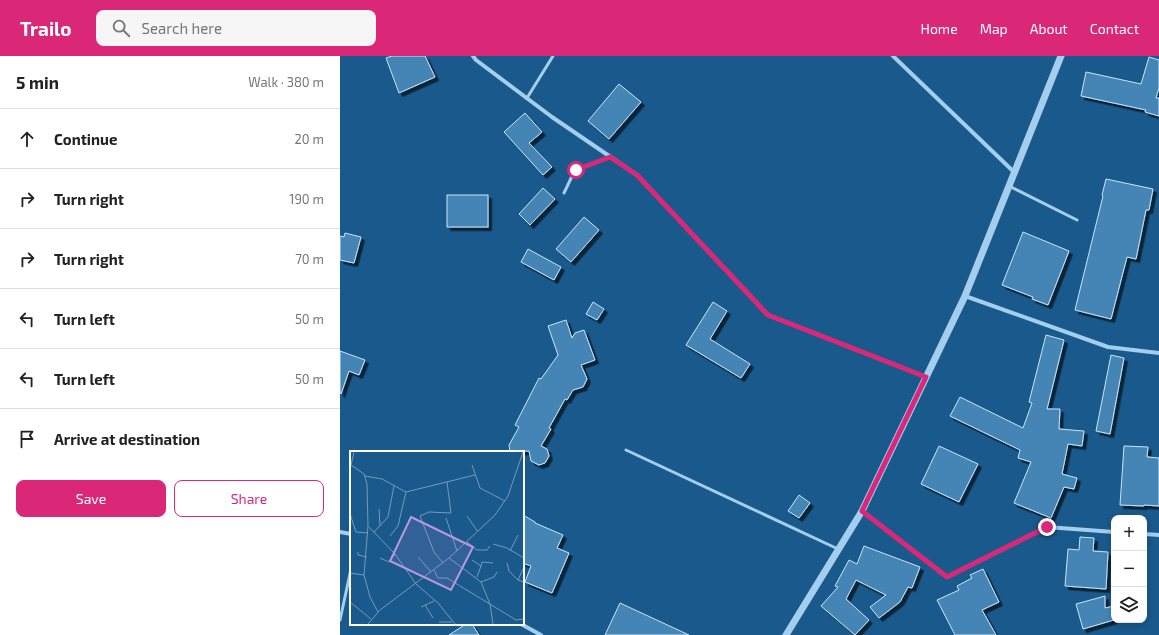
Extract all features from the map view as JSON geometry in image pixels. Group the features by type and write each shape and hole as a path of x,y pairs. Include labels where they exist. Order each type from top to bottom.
{"street":[{"path":"473,56 476,60 552,118 637,175 768,315 926,377"},
{"path":"893,56 1014,172"},
{"path":"786,635 862,511 965,296 1061,56"},
{"path":"965,296 1108,347 1159,353"},
{"path":"862,511 947,577 1047,527 1111,532"},
{"path":"340,532 350,534"},
{"path":"1147,534 1159,535"},
{"path":"523,625 541,635"}],"lane":[{"path":"527,98 553,56"},
{"path":"564,193 576,170 610,157"},
{"path":"1009,186 1077,220"},
{"path":"626,450 839,550"},
{"path":"340,620 350,574"}],"building":[{"path":"392,56 425,56 435,77 399,93 386,58"},
{"path":"1149,57 1159,60 1159,88 1156,98 1159,98 1159,116 1145,112 1146,110 1081,96 1086,72 1141,84"},
{"path":"619,84 641,102 609,139 588,121"},
{"path":"525,113 542,132 529,143 552,167 543,175 504,132"},
{"path":"1106,179 1153,189 1149,210 1146,210 1136,259 1127,257 1111,319 1075,310"},
{"path":"543,188 555,199 530,225 519,214"},
{"path":"447,195 488,195 488,227 447,227"},
{"path":"584,217 599,230 571,262 556,249"},
{"path":"1023,232 1069,251 1048,305 1032,299 1033,297 1002,285"},
{"path":"345,233 361,237 354,263 340,260 340,236 344,237"},
{"path":"528,249 561,267 554,280 521,262"},
{"path":"593,302 604,309 597,320 586,314"},
{"path":"713,302 727,311 710,339 750,364 741,378 686,345"},
{"path":"566,320 572,338 575,333 584,330 595,360 581,365 587,379 583,387 573,390 567,400 565,399 541,446 547,449 549,456 545,463 539,465 531,461 529,451 510,451 509,445 519,427 515,425 539,378 541,379 558,355 548,326"},
{"path":"1046,335 1064,340 1047,409 1060,409 1059,429 1084,431 1082,446 1068,444 1062,474 1077,478 1074,489 1064,487 1051,518 1014,503 1031,462 1018,458 1020,450 950,416 960,397 1023,428 1032,403 1029,402"},
{"path":"340,351 365,360 359,375 349,371 341,394 340,393"},
{"path":"1111,355 1124,358 1110,434 1096,431"},
{"path":"939,446 978,464 959,502 921,484"},
{"path":"1124,446 1148,447 1147,457 1159,458 1159,506 1120,505"},
{"path":"799,495 810,503 799,518 788,511"},
{"path":"524,516 535,523 563,535 557,548 569,553 552,593 525,582 531,566 524,563"},
{"path":"1080,537 1094,538 1093,551 1108,552 1106,589 1065,586 1068,549 1079,550"},
{"path":"864,546 920,567 912,588 908,587 900,602 879,618 870,607 886,595 856,580 846,599 869,620 855,635 821,606 838,587 835,586 849,560 857,564"},
{"path":"983,569 999,602 982,610 996,635 955,635 937,600 959,590 957,586 972,578 970,575"},
{"path":"1105,596 1105,608 1111,607 1111,621 1083,629 1076,604"},
{"path":"620,603 689,635 605,635"},
{"path":"464,625 473,625 479,635 449,635"}],"route":[{"path":"576,170 610,157 637,175 768,315 926,377 862,511 947,577 1047,527"}]}
